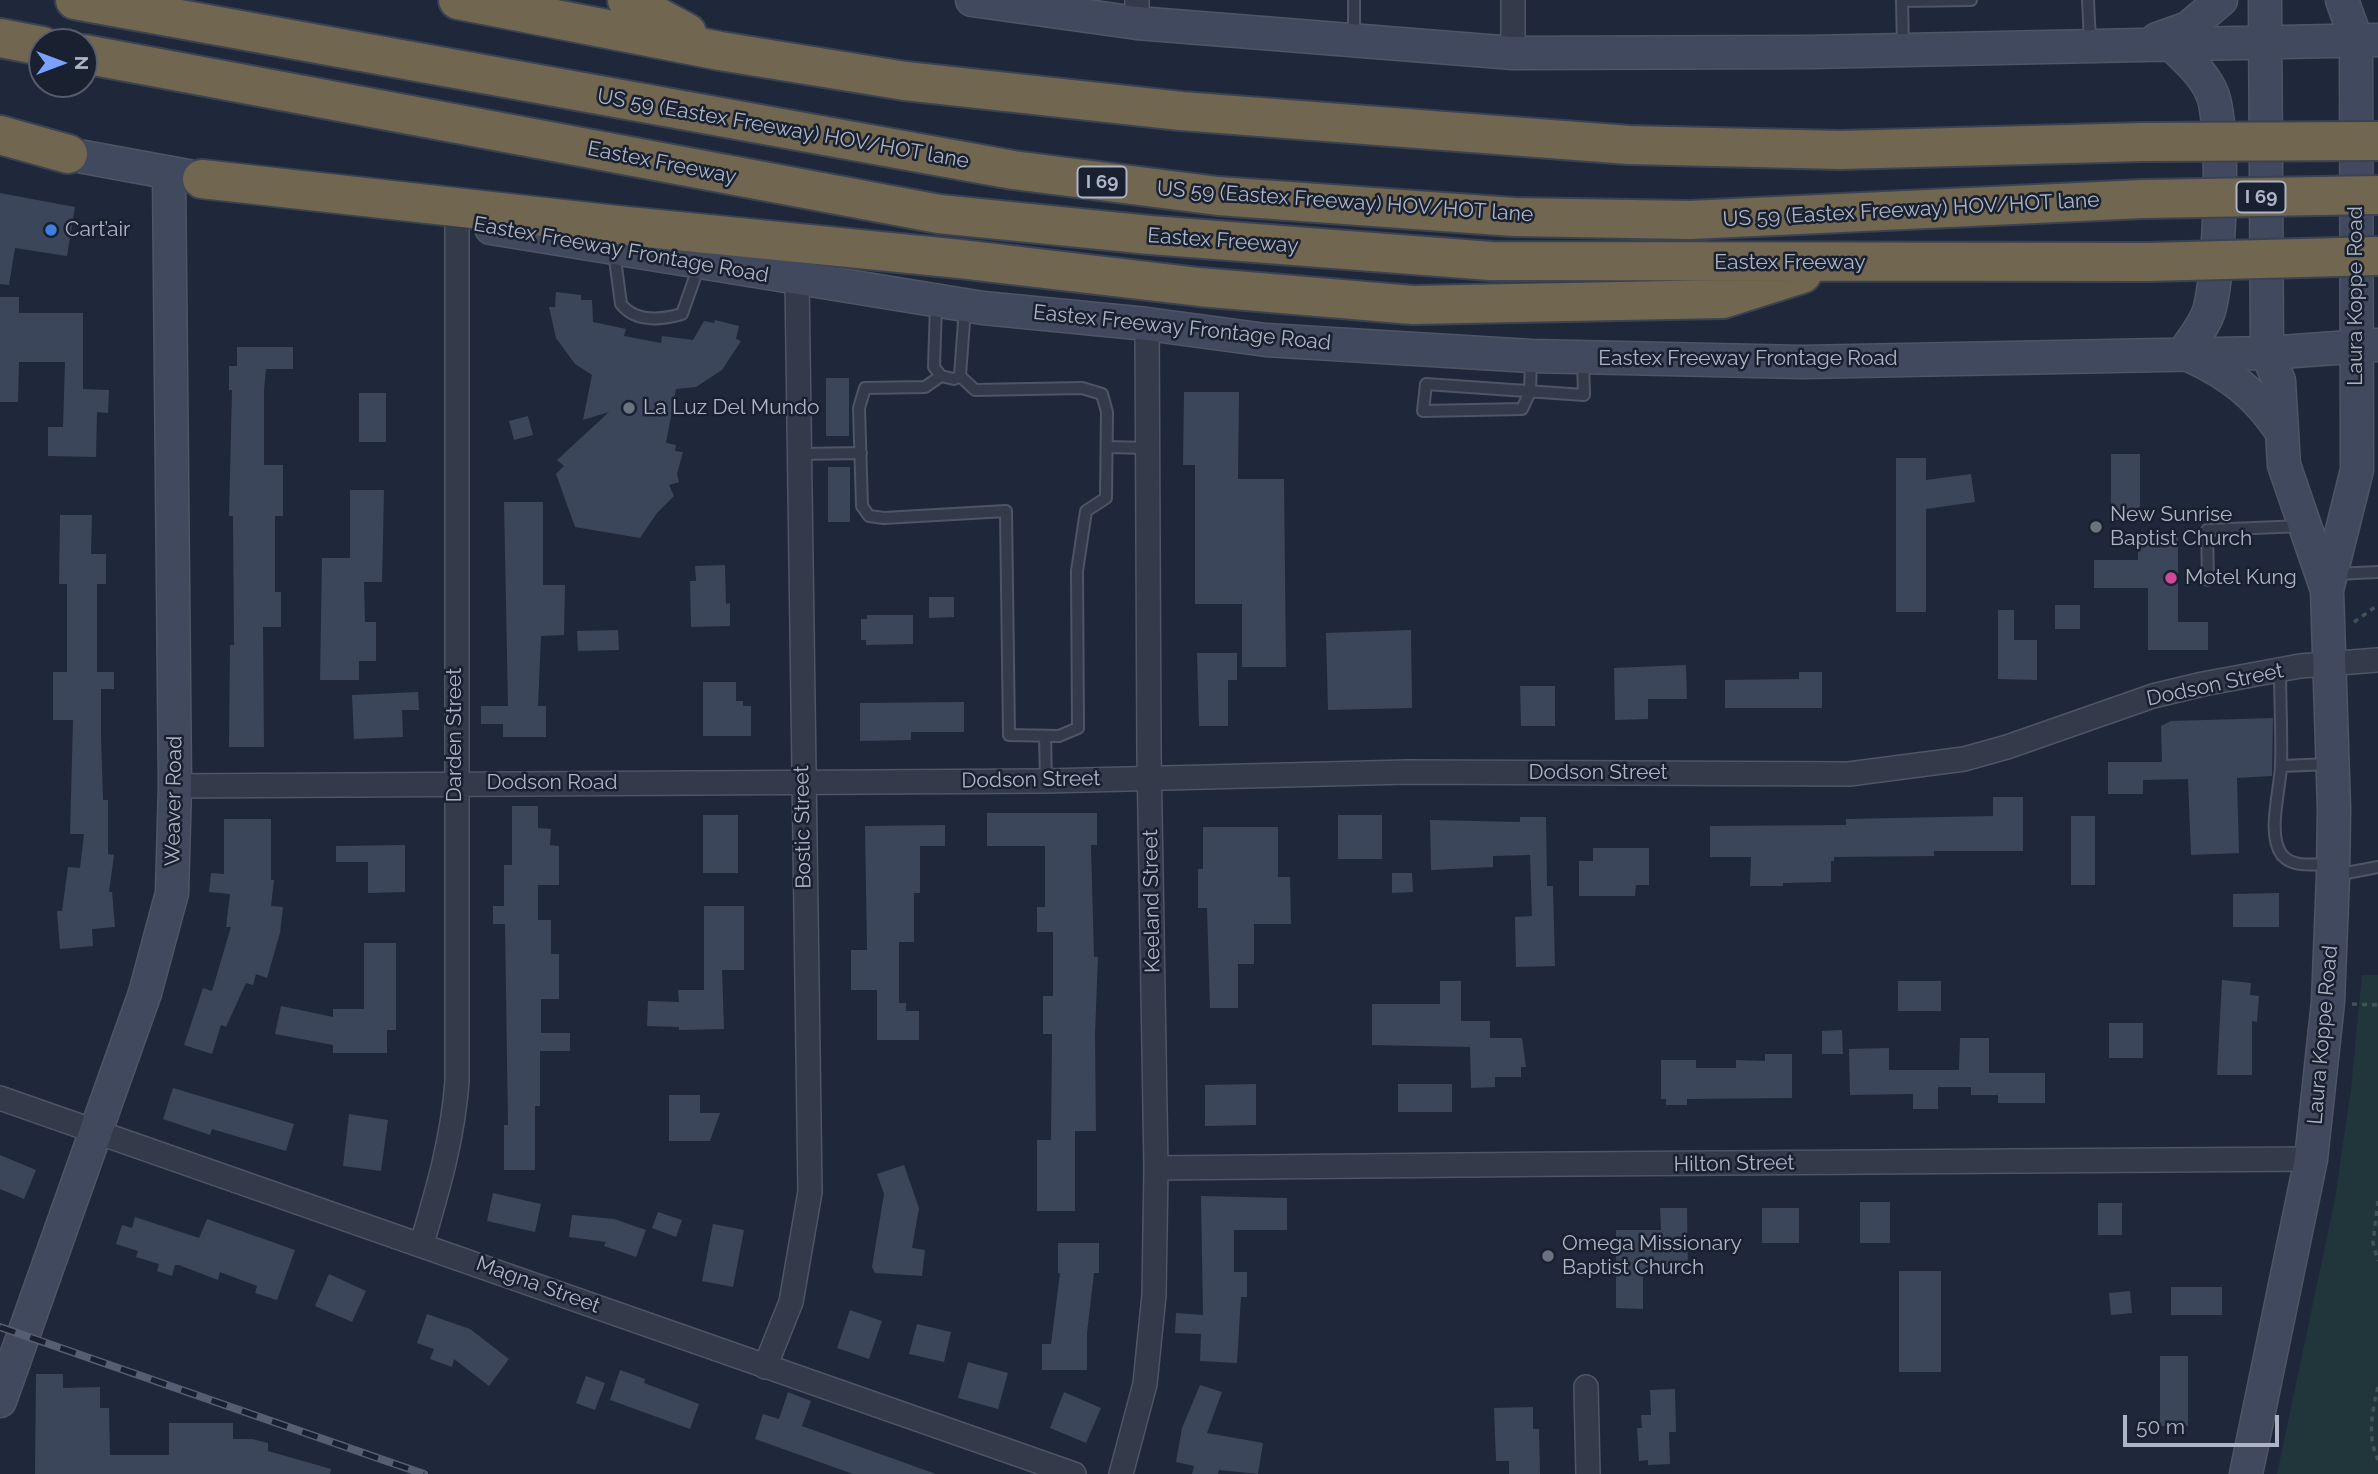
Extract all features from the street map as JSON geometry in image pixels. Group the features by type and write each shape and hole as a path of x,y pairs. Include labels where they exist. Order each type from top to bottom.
{"highway":[{"name":"US 59 (Eastex Freeway) HOV/HOT lane","path":"75,0 1013,170 1218,196 1514,217 1690,220 2143,199 2378,194"},
{"path":"458,0 720,51 905,81 1181,111 1629,145 1840,150 2143,142 2378,141"},
{"path":"627,0 720,51"},
{"path":"0,38 28,43"},
{"name":"Eastex Freeway","path":"98,57 939,215 1150,235 1491,261 2148,262 2378,256"},
{"path":"0,135 68,154"},
{"path":"186,176 617,225 960,258 1199,287 1413,305 1723,299 1834,263"}],"main road":[{"path":"972,0 1137,11 1354,40 1513,52 1903,49 2158,43 2265,44 2367,40"},
{"path":"2158,43 2188,27 2221,0"},
{"name":"Laura Koppe Road","path":"2264,0 2267,353 2279,381 2284,465 2305,526 2329,582"},
{"name":"Laura Koppe Road","path":"2246,1474 2311,1159 2328,1002 2333,870 2329,582 2357,470 2367,345 2367,40 2343,0"},
{"path":"2158,43 2198,71 2212,94 2219,121 2214,286 2201,329 2184,352 2226,373 2245,386 2281,431"},
{"name":"Eastex Freeway Frontage Road","path":"0,142 797,280 950,303 1266,340 1583,359 1802,362 2184,352 2267,353 2367,345"},
{"name":"Weaver Road","path":"0,1401 96,1132 162,937 172,893 186,176"}],"street":[{"path":"1513,0 1513,52"},
{"name":"Darden Street","path":"422,1243 454,1125 457,1081 457,222"},
{"name":"Bostic Street","path":"765,1367 791,1302 810,1192 797,280"},
{"name":"Keeland Street","path":"1121,1474 1145,1384 1150,1345 1156,1168 1147,324"},
{"name":"Dodson Street","path":"803,782 1046,781 1407,772 1849,774 1964,758 2007,747 2153,696 2203,684 2331,663 2378,660"},
{"name":"Dodson Road","path":"176,786 803,782"},
{"name":"Magna Street","path":"0,1098 422,1243 765,1367 1074,1474"},
{"name":"Hilton Street","path":"1156,1168 1776,1164 1943,1159 2311,1159"},
{"path":"1586,1387 1588,1474"}],"lane":[{"path":"1354,0 1354,40"},
{"path":"1903,49 1902,1 1971,0"},
{"path":"2088,0 2090,44"},
{"path":"614,249 621,304 635,315 659,320 681,314 700,263"},
{"path":"941,376 925,387 865,388 859,408 862,506 869,516 1006,511 1009,735 1059,736 1078,728 1077,571 1086,511 1106,498 1107,412 1102,394 1082,388 1003,392 975,390 960,376 950,303"},
{"path":"950,303 934,367 941,376 954,379 960,376"},
{"path":"1531,356 1530,391 1522,409 1423,411 1426,384 1530,391 1584,396 1583,359"},
{"path":"1107,447 1147,448"},
{"path":"799,454 861,453"},
{"path":"2208,580 2207,530 2305,526"},
{"path":"2329,582 2378,572"},
{"path":"2280,671 2281,766 2275,800 2278,846 2282,854 2296,864 2333,870 2378,867"},
{"path":"1045,736 1046,781"},
{"path":"2281,766 2333,764"}],"path":[{"path":"2345,629 2378,605"},
{"path":"2378,1201 2373,1243 2378,1261"},
{"path":"2378,1387 2371,1416 2373,1450 2378,1460"}],"green space":[{"path":"2362,975 2378,975 2378,1474 2277,1474 2335,1199 2351,1089"}],"building":[{"path":"0,193 75,207 67,256 15,248 9,285 0,284"},
{"name":"La Luz Del Mundo","path":"556,292 581,295 581,300 592,300 593,322 626,329 624,336 661,343 662,336 693,340 704,321 714,323 715,320 739,326 736,339 741,341 722,370 696,387 676,389 666,443 676,445 675,451 683,452 677,474 679,482 669,485 674,496 657,513 640,538 575,527 556,474 564,466 557,460 609,412 583,420 592,375 575,364 556,338 549,307 555,307"},
{"path":"0,297 19,297 19,313 83,313 83,389 109,390 108,413 97,412 96,457 48,456 48,427 63,427 65,362 19,362 18,402 0,402"},
{"path":"237,347 293,347 293,369 266,369 264,390 264,465 283,465 283,516 275,516 275,592 281,592 281,627 263,627 264,747 229,747 230,645 234,645 233,516 229,516 232,390 229,390 229,366 237,366"},
{"path":"826,378 849,378 849,436 826,436"},
{"path":"1184,392 1239,392 1238,479 1284,479 1286,667 1242,667 1242,604 1195,604 1195,465 1183,465"},
{"path":"359,393 386,393 386,442 359,442"},
{"path":"528,416 533,435 514,440 509,421"},
{"path":"2111,454 2140,454 2140,520 2111,520"},
{"path":"1896,458 1926,458 1926,480 1971,474 1975,502 1926,509 1926,612 1896,612"},
{"path":"828,467 850,467 850,522 828,522"},
{"path":"350,490 384,490 382,582 364,582 365,622 376,622 376,661 359,661 359,680 320,680 322,558 350,558"},
{"path":"504,502 543,502 543,585 565,585 564,635 541,636 538,706 546,706 546,737 503,737 503,724 481,724 481,706 508,706"},
{"path":"60,515 92,515 91,554 106,554 106,584 97,584 97,672 114,672 114,689 101,689 101,736 103,800 108,800 108,854 114,855 109,892 112,892 115,927 92,929 93,946 60,949 57,911 62,911 68,867 80,868 84,834 70,834 73,720 53,720 53,672 67,672 67,584 59,584"},
{"path":"2178,536 2178,622 2208,622 2208,650 2148,650 2148,588 2094,588 2094,560 2138,560 2138,537"},
{"path":"725,565 726,604 730,603 730,626 691,627 690,581 696,581 695,566"},
{"path":"929,597 954,597 954,617 929,618"},
{"path":"2055,605 2080,605 2080,629 2055,629"},
{"path":"1998,610 2014,610 2014,640 2037,640 2037,680 1998,679"},
{"path":"867,615 913,615 913,644 866,645 866,640 861,640 861,619 867,619"},
{"path":"618,630 619,650 578,651 577,631"},
{"path":"1411,630 1412,708 1328,710 1326,633"},
{"path":"1197,653 1237,653 1237,680 1228,680 1228,726 1199,726"},
{"path":"1686,665 1687,699 1648,699 1648,719 1615,720 1614,668"},
{"path":"1799,672 1822,672 1822,708 1725,708 1725,680 1799,679"},
{"path":"703,682 736,682 736,701 743,701 743,706 751,706 751,736 703,736"},
{"path":"1520,686 1555,686 1555,726 1521,726"},
{"path":"418,692 419,710 402,710 403,737 354,739 352,695"},
{"path":"964,702 964,732 911,732 911,740 860,741 860,703"},
{"path":"2273,718 2272,776 2237,778 2239,853 2191,855 2188,779 2143,780 2143,794 2108,794 2108,762 2162,762 2161,726 2171,721"},
{"path":"1993,797 2023,797 2023,851 1934,851 1934,856 1834,857 1834,861 1831,861 1831,882 1783,883 1783,886 1750,886 1751,857 1710,857 1710,826 1846,825 1846,819 1993,816"},
{"path":"512,806 538,806 538,828 551,829 550,845 559,846 559,885 538,885 538,920 551,920 551,954 559,954 559,999 541,999 541,1033 570,1033 570,1051 540,1051 540,1106 535,1106 535,1170 504,1170 504,1125 508,1125 505,924 493,924 493,906 504,906 504,865 512,865"},
{"path":"987,813 1097,813 1097,845 1091,845 1094,957 1098,957 1095,1034 1096,1131 1075,1131 1075,1211 1037,1211 1037,1140 1051,1140 1052,1034 1043,1034 1043,996 1053,996 1053,932 1037,932 1037,907 1045,907 1045,846 987,846"},
{"path":"703,815 738,815 738,873 703,873"},
{"path":"1338,815 1382,815 1382,859 1338,859"},
{"path":"2071,816 2095,816 2095,885 2071,885"},
{"path":"1520,817 1546,817 1547,886 1553,886 1555,966 1516,967 1515,917 1532,916 1530,855 1493,856 1493,867 1431,870 1430,820 1520,822"},
{"path":"224,819 271,819 271,880 274,880 271,906 283,907 280,933 267,978 256,974 253,985 246,983 226,1027 221,1025 212,1054 184,1045 203,988 212,991 231,927 226,927 230,894 209,892 211,873 224,874"},
{"path":"945,825 945,846 920,846 920,893 914,893 914,942 899,942 899,1003 906,1003 906,1011 919,1011 919,1040 877,1040 877,990 851,990 851,950 867,950 865,826"},
{"path":"1203,827 1278,827 1278,877 1290,877 1291,924 1254,924 1254,964 1238,964 1238,1008 1210,1008 1207,908 1198,908 1198,869 1203,869"},
{"path":"405,845 405,892 368,893 368,862 336,862 336,846"},
{"path":"1593,848 1649,848 1649,885 1636,885 1635,896 1579,896 1579,861 1593,861"},
{"path":"1392,873 1412,873 1413,892 1392,893"},
{"path":"2279,893 2279,927 2233,927 2233,894"},
{"path":"704,906 744,906 744,970 722,970 724,1029 679,1030 679,1027 647,1026 648,1001 679,1002 678,990 704,990"},
{"path":"364,943 396,943 396,1030 387,1030 387,1053 333,1053 333,1045 275,1034 281,1006 333,1017 333,1009 364,1009"},
{"path":"2222,980 2251,983 2250,995 2259,996 2257,1022 2252,1021 2252,1075 2217,1075"},
{"path":"1440,981 1461,981 1461,1021 1490,1021 1490,1038 1522,1038 1526,1067 1521,1067 1521,1077 1495,1077 1495,1087 1471,1088 1470,1047 1372,1045 1372,1004 1440,1004"},
{"path":"1898,981 1941,981 1941,1011 1898,1011"},
{"path":"2109,1023 2143,1023 2143,1058 2109,1058"},
{"path":"1842,1030 1843,1054 1822,1054 1822,1031"},
{"path":"1960,1038 1989,1038 1989,1073 2045,1073 2045,1103 1998,1103 1998,1095 1971,1095 1971,1087 1938,1087 1938,1109 1913,1109 1913,1094 1850,1095 1849,1049 1889,1048 1889,1070 1959,1070"},
{"path":"1765,1054 1792,1054 1792,1098 1687,1099 1687,1105 1666,1105 1666,1099 1661,1099 1661,1060 1696,1060 1696,1068 1736,1068 1736,1060 1765,1061"},
{"path":"1256,1084 1256,1125 1205,1126 1205,1085"},
{"path":"1398,1084 1452,1084 1452,1112 1398,1112"},
{"path":"173,1088 294,1124 286,1151 212,1129 210,1135 163,1119"},
{"path":"669,1095 700,1095 700,1113 720,1113 710,1141 669,1141"},
{"path":"349,1114 388,1120 381,1171 343,1166"},
{"path":"0,1155 36,1170 24,1199 0,1189"},
{"path":"904,1165 919,1208 912,1248 925,1250 922,1276 875,1273 872,1267 884,1194 877,1174"},
{"path":"493,1193 541,1204 535,1232 487,1221"},
{"path":"1201,1196 1287,1198 1287,1230 1234,1230 1234,1272 1247,1272 1247,1297 1241,1297 1237,1363 1200,1361 1201,1334 1175,1333 1176,1313 1203,1315"},
{"path":"1860,1202 1890,1202 1890,1243 1860,1243"},
{"path":"2098,1203 2122,1203 2122,1235 2098,1235"},
{"path":"1660,1208 1687,1208 1688,1268 1643,1269 1643,1309 1616,1308 1616,1230 1661,1230"},
{"path":"1762,1208 1799,1208 1799,1243 1762,1243"},
{"path":"658,1212 682,1220 676,1237 652,1228"},
{"path":"572,1215 614,1219 646,1230 636,1257 604,1246 606,1242 569,1237"},
{"path":"135,1217 199,1238 207,1219 295,1250 277,1300 255,1293 257,1286 220,1272 218,1280 179,1265 175,1265 172,1276 157,1271 159,1264 136,1257 138,1251 116,1244 122,1225 132,1228"},
{"path":"713,1224 744,1230 733,1287 702,1281"},
{"path":"1058,1243 1099,1243 1099,1273 1094,1273 1087,1333 1087,1370 1042,1370 1042,1344 1051,1344 1060,1273"},
{"path":"1899,1271 1941,1271 1941,1372 1899,1372"},
{"path":"329,1274 366,1291 352,1322 315,1306"},
{"path":"2171,1287 2222,1287 2222,1315 2171,1315"},
{"path":"2130,1291 2132,1313 2111,1315 2109,1293"},
{"path":"850,1310 882,1321 869,1359 837,1348"},
{"path":"427,1314 470,1329 509,1359 489,1386 454,1359 452,1367 430,1359 434,1349 417,1343"},
{"path":"917,1324 951,1332 944,1362 909,1354"},
{"path":"2160,1356 2188,1356 2188,1426 2160,1426"},
{"path":"968,1362 1008,1373 998,1409 958,1398"},
{"path":"620,1370 645,1379 644,1383 699,1404 690,1429 610,1400"},
{"path":"36,1374 63,1374 63,1388 100,1387 100,1408 109,1408 110,1455 169,1455 169,1423 233,1423 233,1439 252,1439 268,1443 268,1451 331,1469 330,1474 35,1474"},
{"path":"586,1376 605,1383 595,1410 576,1403"},
{"path":"1200,1385 1222,1392 1207,1433 1263,1443 1258,1474 1219,1470 1218,1474 1192,1474 1194,1466 1176,1462 1182,1428"},
{"path":"1675,1389 1676,1432 1669,1432 1670,1464 1648,1465 1648,1460 1639,1461 1637,1428 1642,1428 1641,1415 1651,1415 1650,1390"},
{"path":"788,1392 811,1401 802,1426 936,1474 853,1474 755,1439 763,1414 779,1419"},
{"path":"1064,1392 1101,1408 1086,1443 1050,1428"},
{"path":"1533,1407 1533,1429 1539,1429 1540,1474 1509,1474 1509,1461 1496,1461 1494,1408"}],"railway":[{"path":"0,1327 424,1474"}],"place":[{"name":"Cart’air","path":"51,230"},
{"name":"La Luz Del Mundo","path":"629,408"},
{"name":"New Sunrise Baptist Church","path":"2096,527"},
{"name":"Motel Kung","path":"2171,578"},
{"name":"Omega Missionary Baptist Church","path":"1548,1256"}]}
